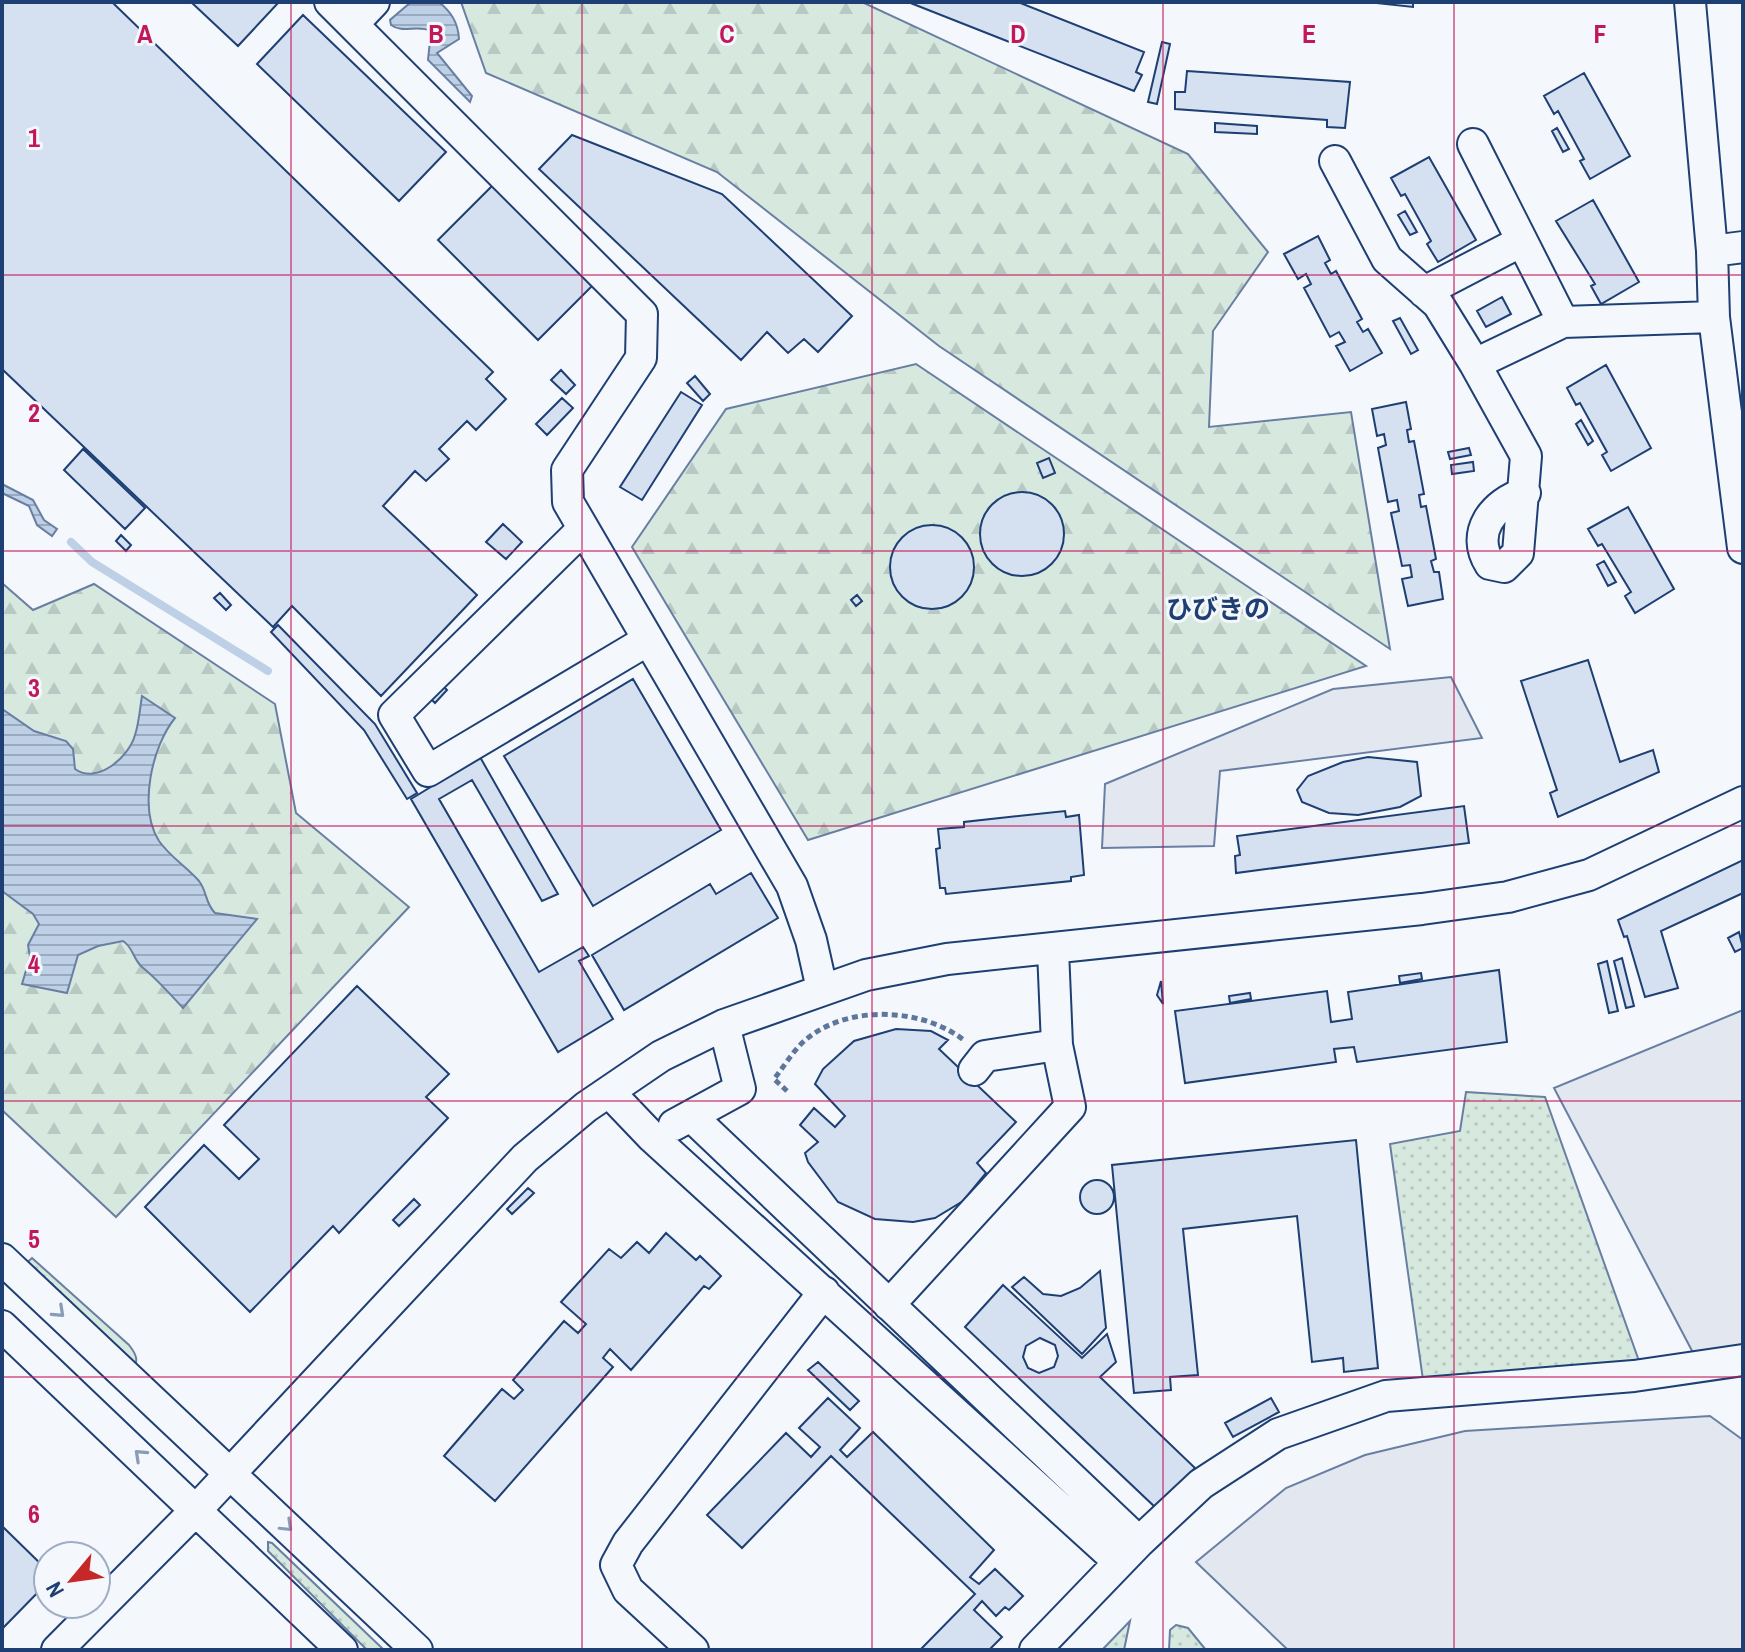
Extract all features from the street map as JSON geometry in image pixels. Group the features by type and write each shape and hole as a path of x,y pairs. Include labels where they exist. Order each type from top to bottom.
{"street":[{"path":"330,2 642,314 641,358 567,470 568,502 792,886 811,940 822,989"},
{"path":"353,24 374,2"},
{"path":"1690,2 1712,251 1714,317 1743,548"},
{"path":"1473,144 1563,322"},
{"path":"1335,161 1387,259 1438,304 1475,364 1526,456 1525,493"},
{"path":"1424,292 1522,241"},
{"path":"1712,251 1743,247"},
{"path":"1475,364 1563,322 1714,317"},
{"path":"583,529 394,715 428,771 648,640"},
{"path":"57,1650 197,1509 525,1158 661,1056 724,1025 822,989 866,975 947,959 1053,950 1508,897 1589,875 1743,802"},
{"path":"889,1305 1070,1107 1057,1045 1053,950"},
{"path":"652,1137 740,1089 724,1025"},
{"path":"980,1063 1057,1045"},
{"path":"609,1092 652,1137 824,1292 1129,1552"},
{"path":"691,1116 889,1305 1129,1552"},
{"path":"2,1259 417,1650"},
{"path":"693,1650 628,1590 616,1565 628,1543 824,1292"},
{"path":"2,1326 342,1650"},
{"path":"1035,1650 1129,1552 1201,1484 1278,1434 1386,1396 1634,1376 1743,1360"}],"path":[{"path":"866,1014 872,1006"},
{"path":"787,1091 774,1079 800,1044 833,1022 866,1014 917,1019 956,1034 980,1063"}],"green space":[{"path":"461,2 862,2 1188,154 1268,252 1213,331 1209,427 1351,412 1390,649 939,346 717,172 486,73"},
{"path":"916,364 1366,666 808,840 632,547 726,409"},
{"path":"2,583 33,610 94,584 275,704 296,813 409,907 116,1217 2,1110"},
{"path":"1466,1092 1545,1097 1639,1361 1423,1380 1390,1144 1460,1131"},
{"path":"32,1258 129,1345 136,1358 132,1372 22,1267"},
{"path":"268,1542 384,1650 367,1650 268,1551"},
{"path":"1130,1621 1124,1650 1102,1650"},
{"path":"1176,1625 1188,1628 1206,1650 1169,1650 1170,1630"}],"shaded area":[{"path":"1451,677 1482,738 1220,771 1214,846 1102,848 1105,784 1333,689"},
{"path":"1743,1010 1743,1351 1700,1366 1554,1088"},
{"path":"1710,1416 1743,1440 1743,1650 1288,1650 1196,1562 1286,1488 1365,1455 1465,1431"}],"water":[{"path":"411,2 439,2 453,18 459,39 437,53 472,96 470,102 428,60 431,31 400,29 391,25 390,20"},
{"path":"2,484 33,500 44,520 57,529 52,536 37,525 29,506 2,493"},
{"path":"142,696 175,718 160,744 150,778 149,812 159,841 199,881 215,913 257,919 183,1008 139,964 123,941 98,946 78,955 67,993 22,984 30,957 28,945 39,924 33,914 2,891 2,709 34,731 66,741 73,749 75,769 93,774 119,760 132,743"}],"building":[{"path":"2,2 112,2 493,372 486,379 506,399 476,430 467,421 439,449 449,459 426,481 415,471 383,506 477,595 381,696 292,606 273,627 2,369"},
{"path":"191,2 279,2 238,46"},
{"path":"908,2 1018,2 1144,52 1136,72 1142,75 1134,91"},
{"path":"1367,2 1413,2 1413,7"},
{"path":"303,15 446,152 399,201 257,64"},
{"path":"1162,42 1170,44 1157,104 1148,102"},
{"path":"1187,71 1350,82 1345,128 1327,127 1327,120 1175,109 1175,92 1185,92"},
{"path":"1584,73 1630,156 1590,179 1580,161 1584,159 1558,111 1554,114 1544,96"},
{"path":"1215,123 1257,126 1257,134 1215,132"},
{"path":"1557,128 1569,149 1563,152 1552,131"},
{"path":"572,135 722,194 852,316 818,352 804,339 788,353 767,332 741,360 539,169"},
{"path":"1429,157 1476,240 1438,262 1427,244 1431,241 1405,194 1401,196 1391,178"},
{"path":"494,184 594,284 538,340 438,240"},
{"path":"1593,200 1639,282 1601,304 1591,286 1595,284 1556,221"},
{"path":"1405,211 1417,232 1410,235 1398,215"},
{"path":"1318,236 1330,260 1325,263 1331,274 1336,271 1362,319 1357,322 1363,332 1368,329 1382,353 1350,371 1336,346 1345,342 1339,332 1330,337 1304,288 1311,284 1306,274 1298,279 1284,254"},
{"path":"1502,297 1511,314 1486,327 1477,311"},
{"path":"1400,318 1418,350 1411,354 1393,321"},
{"path":"1606,365 1651,448 1611,471 1602,455 1607,452 1580,403 1576,405 1567,388"},
{"path":"561,370 575,385 566,394 551,380"},
{"path":"695,376 710,394 703,401 687,383"},
{"path":"681,392 702,405 642,500 620,487"},
{"path":"562,398 573,408 547,435 536,424"},
{"path":"1406,402 1411,429 1407,430 1409,442 1414,441 1424,494 1419,495 1421,507 1426,506 1436,559 1431,561 1434,572 1439,572 1443,599 1408,606 1402,579 1412,577 1410,565 1402,566 1391,513 1399,511 1397,500 1388,502 1378,448 1386,445 1384,434 1377,436 1372,409"},
{"path":"1581,420 1593,441 1588,445 1576,424"},
{"path":"1469,448 1471,455 1450,459 1448,452"},
{"path":"83,449 145,508 125,529 64,470"},
{"path":"1049,458 1055,473 1043,478 1037,463"},
{"path":"1473,462 1474,471 1452,474 1451,465"},
{"path":"1022,492 1038,495 1057,511 1064,534 1061,550 1045,569 1022,576 1006,573 987,557 980,534 983,518 999,499"},
{"path":"1628,507 1674,589 1635,613 1625,596 1631,592 1602,544 1598,546 1588,529"},
{"path":"503,524 522,542 506,559 486,542"},
{"path":"924,525 940,525 956,532 967,543 974,567 971,583 962,597 940,609 924,609 908,602 897,591 890,575 890,559 897,543 908,532"},
{"path":"121,535 131,545 126,551 116,541"},
{"path":"1604,561 1616,582 1608,586 1597,565"},
{"path":"220,593 231,605 226,610 214,598"},
{"path":"857,595 862,601 856,606 851,600"},
{"path":"278,625 375,724 417,793 407,799 364,730 271,632"},
{"path":"1588,660 1620,762 1653,750 1659,772 1558,817 1550,793 1557,790 1521,681"},
{"path":"435,678 447,690 435,703 423,691"},
{"path":"633,679 721,830 593,906 504,756"},
{"path":"480,757 558,894 542,901 472,780 439,799 539,972 583,947 589,956 579,961 613,1019 558,1052 411,799"},
{"path":"1368,757 1417,762 1421,796 1400,807 1358,815 1329,813 1302,802 1297,790 1308,776 1343,762"},
{"path":"1464,806 1469,843 1236,873 1235,856 1240,855 1237,836"},
{"path":"1065,811 1066,817 1079,815 1084,875 1071,877 1071,881 946,894 945,888 940,888 936,849 940,848 938,829 964,827 964,822"},
{"path":"1743,860 1743,893 1661,931 1678,988 1645,997 1627,936 1624,937 1618,920"},
{"path":"751,873 778,918 624,1010 592,955 710,884 716,894"},
{"path":"1739,932 1743,948 1735,952 1728,938"},
{"path":"1622,958 1634,1006 1626,1008 1614,961"},
{"path":"1607,961 1618,1011 1609,1013 1598,964"},
{"path":"1499,970 1507,1042 1357,1062 1354,1047 1334,1049 1336,1062 1185,1083 1175,1011 1327,991 1331,1022 1352,1019 1348,992"},
{"path":"1421,973 1422,979 1400,983 1399,976"},
{"path":"1161,981 1163,1004 1157,995"},
{"path":"357,986 449,1074 426,1097 448,1118 339,1233 333,1226 250,1312 145,1207 204,1145 239,1179 259,1159 224,1125"},
{"path":"1250,993 1251,999 1230,1003 1229,996"},
{"path":"896,1029 931,1031 948,1040 939,1049 1016,1122 977,1163 986,1173 963,1201 935,1218 913,1222 875,1219 838,1202 808,1162 805,1153 818,1142 800,1125 814,1108 835,1127 845,1116 815,1084 823,1069 854,1041"},
{"path":"1356,1140 1378,1368 1344,1372 1343,1358 1312,1362 1297,1216 1183,1229 1198,1375 1170,1377 1171,1390 1134,1393 1112,1165"},
{"path":"1097,1180 1109,1185 1114,1197 1109,1209 1097,1214 1085,1209 1080,1197 1085,1185"},
{"path":"528,1188 534,1193 512,1214 507,1209"},
{"path":"414,1199 420,1205 399,1226 393,1220"},
{"path":"666,1233 696,1260 700,1256 721,1276 709,1289 704,1286 631,1370 610,1349 603,1358 613,1367 495,1501 444,1456 502,1389 514,1399 523,1390 513,1380 564,1321 578,1333 586,1324 561,1302 609,1249 621,1258 637,1242 649,1253"},
{"path":"1100,1271 1106,1328 1082,1354 1012,1287 1024,1277 1043,1294 1061,1296 1080,1288"},
{"path":"1003,1285 1082,1358 1107,1334 1116,1362 1100,1377 1195,1468 1156,1508 965,1327","holes":["1040,1338 1055,1345 1058,1356 1054,1367 1039,1373 1028,1368 1023,1357 1026,1346"]},
{"path":"818,1362 859,1401 850,1410 808,1370"},
{"path":"828,1398 860,1428 840,1450 847,1457 873,1432 994,1550 970,1577 979,1584 995,1569 1023,1596 1009,1610 1005,1607 996,1616 982,1601 974,1610 1002,1637 989,1650 920,1650 975,1594 831,1456 742,1548 707,1515 786,1433 811,1457 820,1447 799,1428"},
{"path":"1271,1398 1279,1412 1233,1437 1225,1423"},
{"path":"2,1526 32,1555 32,1598 2,1629"}],"waterway":[{"path":"71,542 92,562 268,671"}],"district":[{"name":"ひびきの","path":"1218,608"}]}
